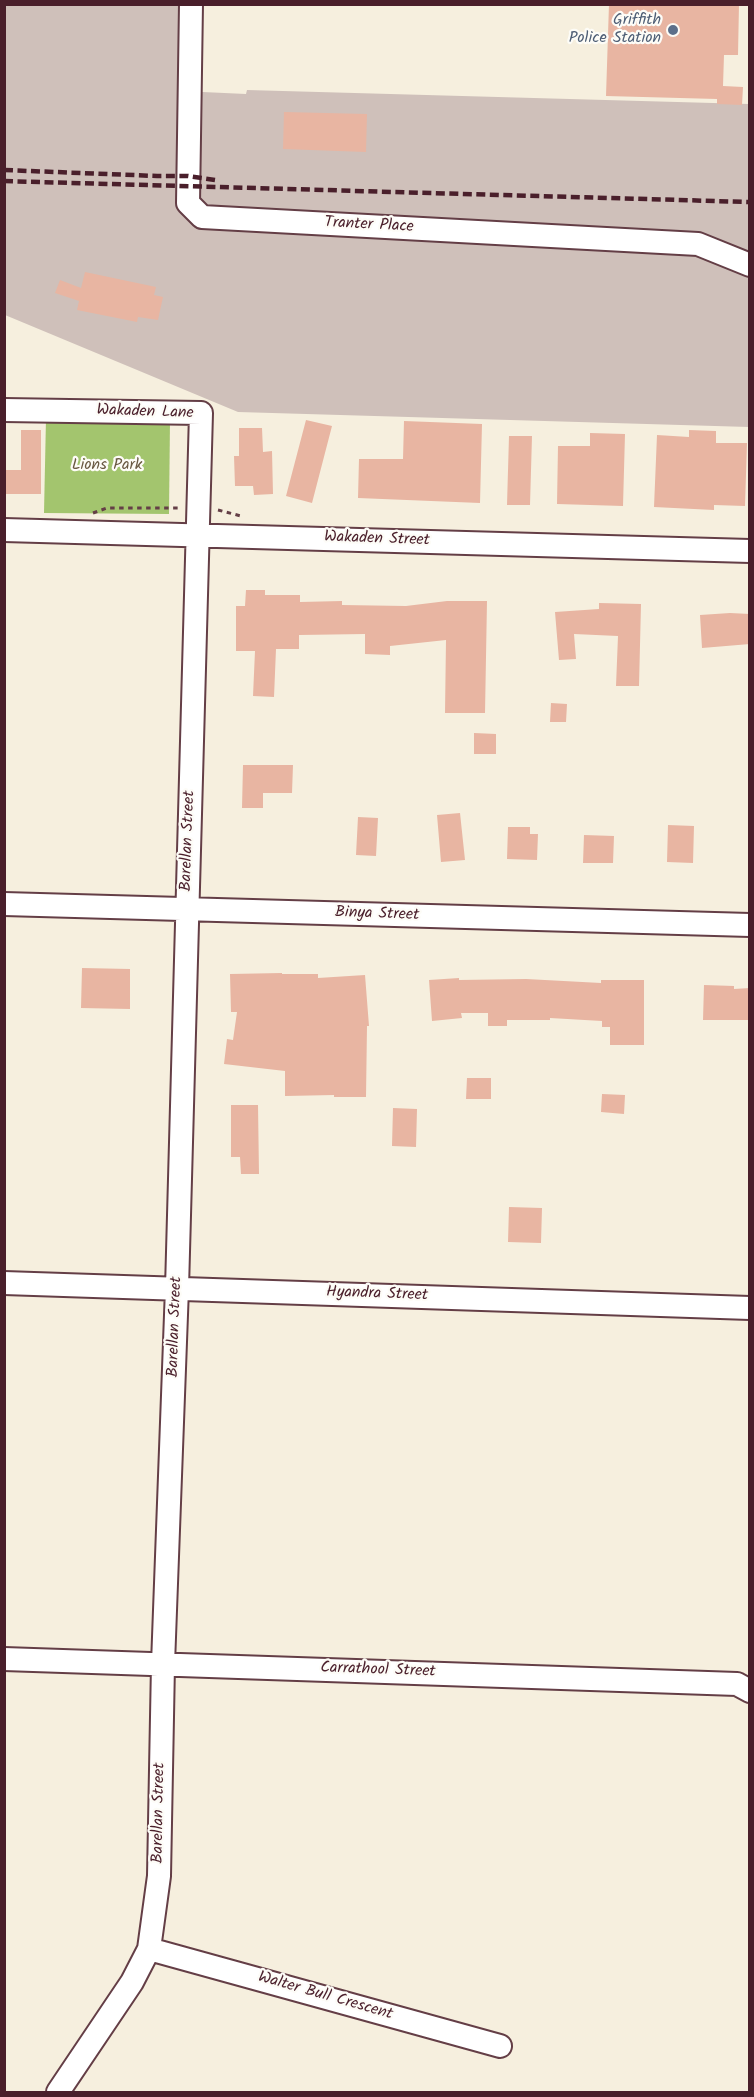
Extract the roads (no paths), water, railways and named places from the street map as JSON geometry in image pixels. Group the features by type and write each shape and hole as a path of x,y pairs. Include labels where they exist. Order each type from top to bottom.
{"street":[{"name":"Tranter Place","path":"191,4 188,203 202,217 698,244 750,265"},
{"name":"Wakaden Lane","path":"4,410 201,413 197,535"},
{"name":"Wakaden Street","path":"4,530 750,551"},
{"name":"Barellan Street","path":"58,2092 132,1982 149,1948 159,1876 163,1664 177,1288 197,535"},
{"name":"Binya Street","path":"4,904 750,925"},
{"name":"Hyandra Street","path":"4,1283 750,1308"},
{"name":"Carrathool Street","path":"4,1659 737,1684 750,1691"},
{"name":"Walter Bull Crescent","path":"149,1948 500,2046"}],"railway":[{"path":"4,170 188,176 215,180"},
{"path":"4,181 750,202"}],"place":[{"name":"Griffith Police Station","path":"673,30"}],"park label":[{"name":"Lions Park","path":"107,466"}]}
